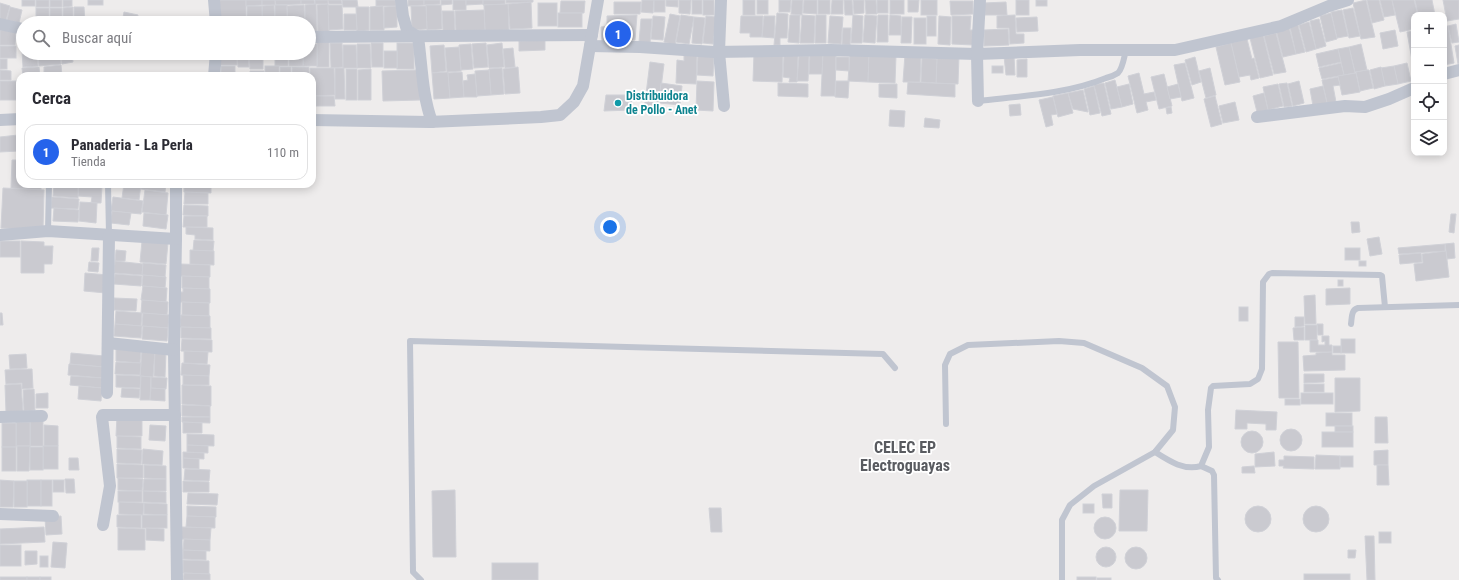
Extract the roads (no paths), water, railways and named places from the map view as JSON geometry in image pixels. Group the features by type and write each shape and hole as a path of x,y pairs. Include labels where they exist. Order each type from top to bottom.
{"street":[{"path":"214,0 215,16"},
{"path":"401,0 407,30 418,37"},
{"path":"316,120 432,122 560,116 574,102 584,86 598,0"},
{"path":"721,0 719,52 724,106"},
{"path":"978,101 977,54 980,0"},
{"path":"316,37 418,37 591,41 640,47 719,52 831,50 977,54 1175,50 1281,26 1329,6 1348,0"},
{"path":"0,24 16,27"},
{"path":"418,37 425,93 428,111 432,122"},
{"path":"214,72 215,60"},
{"path":"1447,73 1459,70"},
{"path":"1257,117 1345,106 1365,107 1411,89"},
{"path":"0,120 16,118"},
{"path":"176,188 174,350 177,580"},
{"path":"0,235 48,231 176,239"},
{"path":"107,393 109,235"},
{"path":"108,343 174,350"},
{"path":"103,525 110,486 103,415 175,415"},
{"path":"0,417 42,416"},
{"path":"0,514 53,516"}],"lane":[{"path":"978,101 1046,93 1086,85 1117,74 1121,68 1126,50"},
{"path":"48,231 49,188"},
{"path":"108,188 109,235"},
{"path":"1201,466 1209,447 1208,410 1211,388 1213,386 1250,384 1258,379 1261,374 1263,282 1269,274 1380,275 1382,276 1384,307"},
{"path":"1351,324 1354,309 1358,308 1459,305"},
{"path":"422,580 413,572 410,341 884,354 895,368"},
{"path":"946,424 945,365 950,354 968,345 1059,341 1084,343 1142,368 1167,386 1175,407 1173,430 1155,452 1094,486 1070,505 1062,520 1062,580"},
{"path":"1155,452 1173,464 1193,469 1201,466 1212,471 1214,475 1216,578 1218,580"}],"place":[{"name":"Panaderia - La Perla","path":"618,34"},
{"name":"Distribuidora de Pollo - Anet","path":"618,103"}],"district":[{"name":"CELEC EP Electroguayas","path":"905,456"}]}
